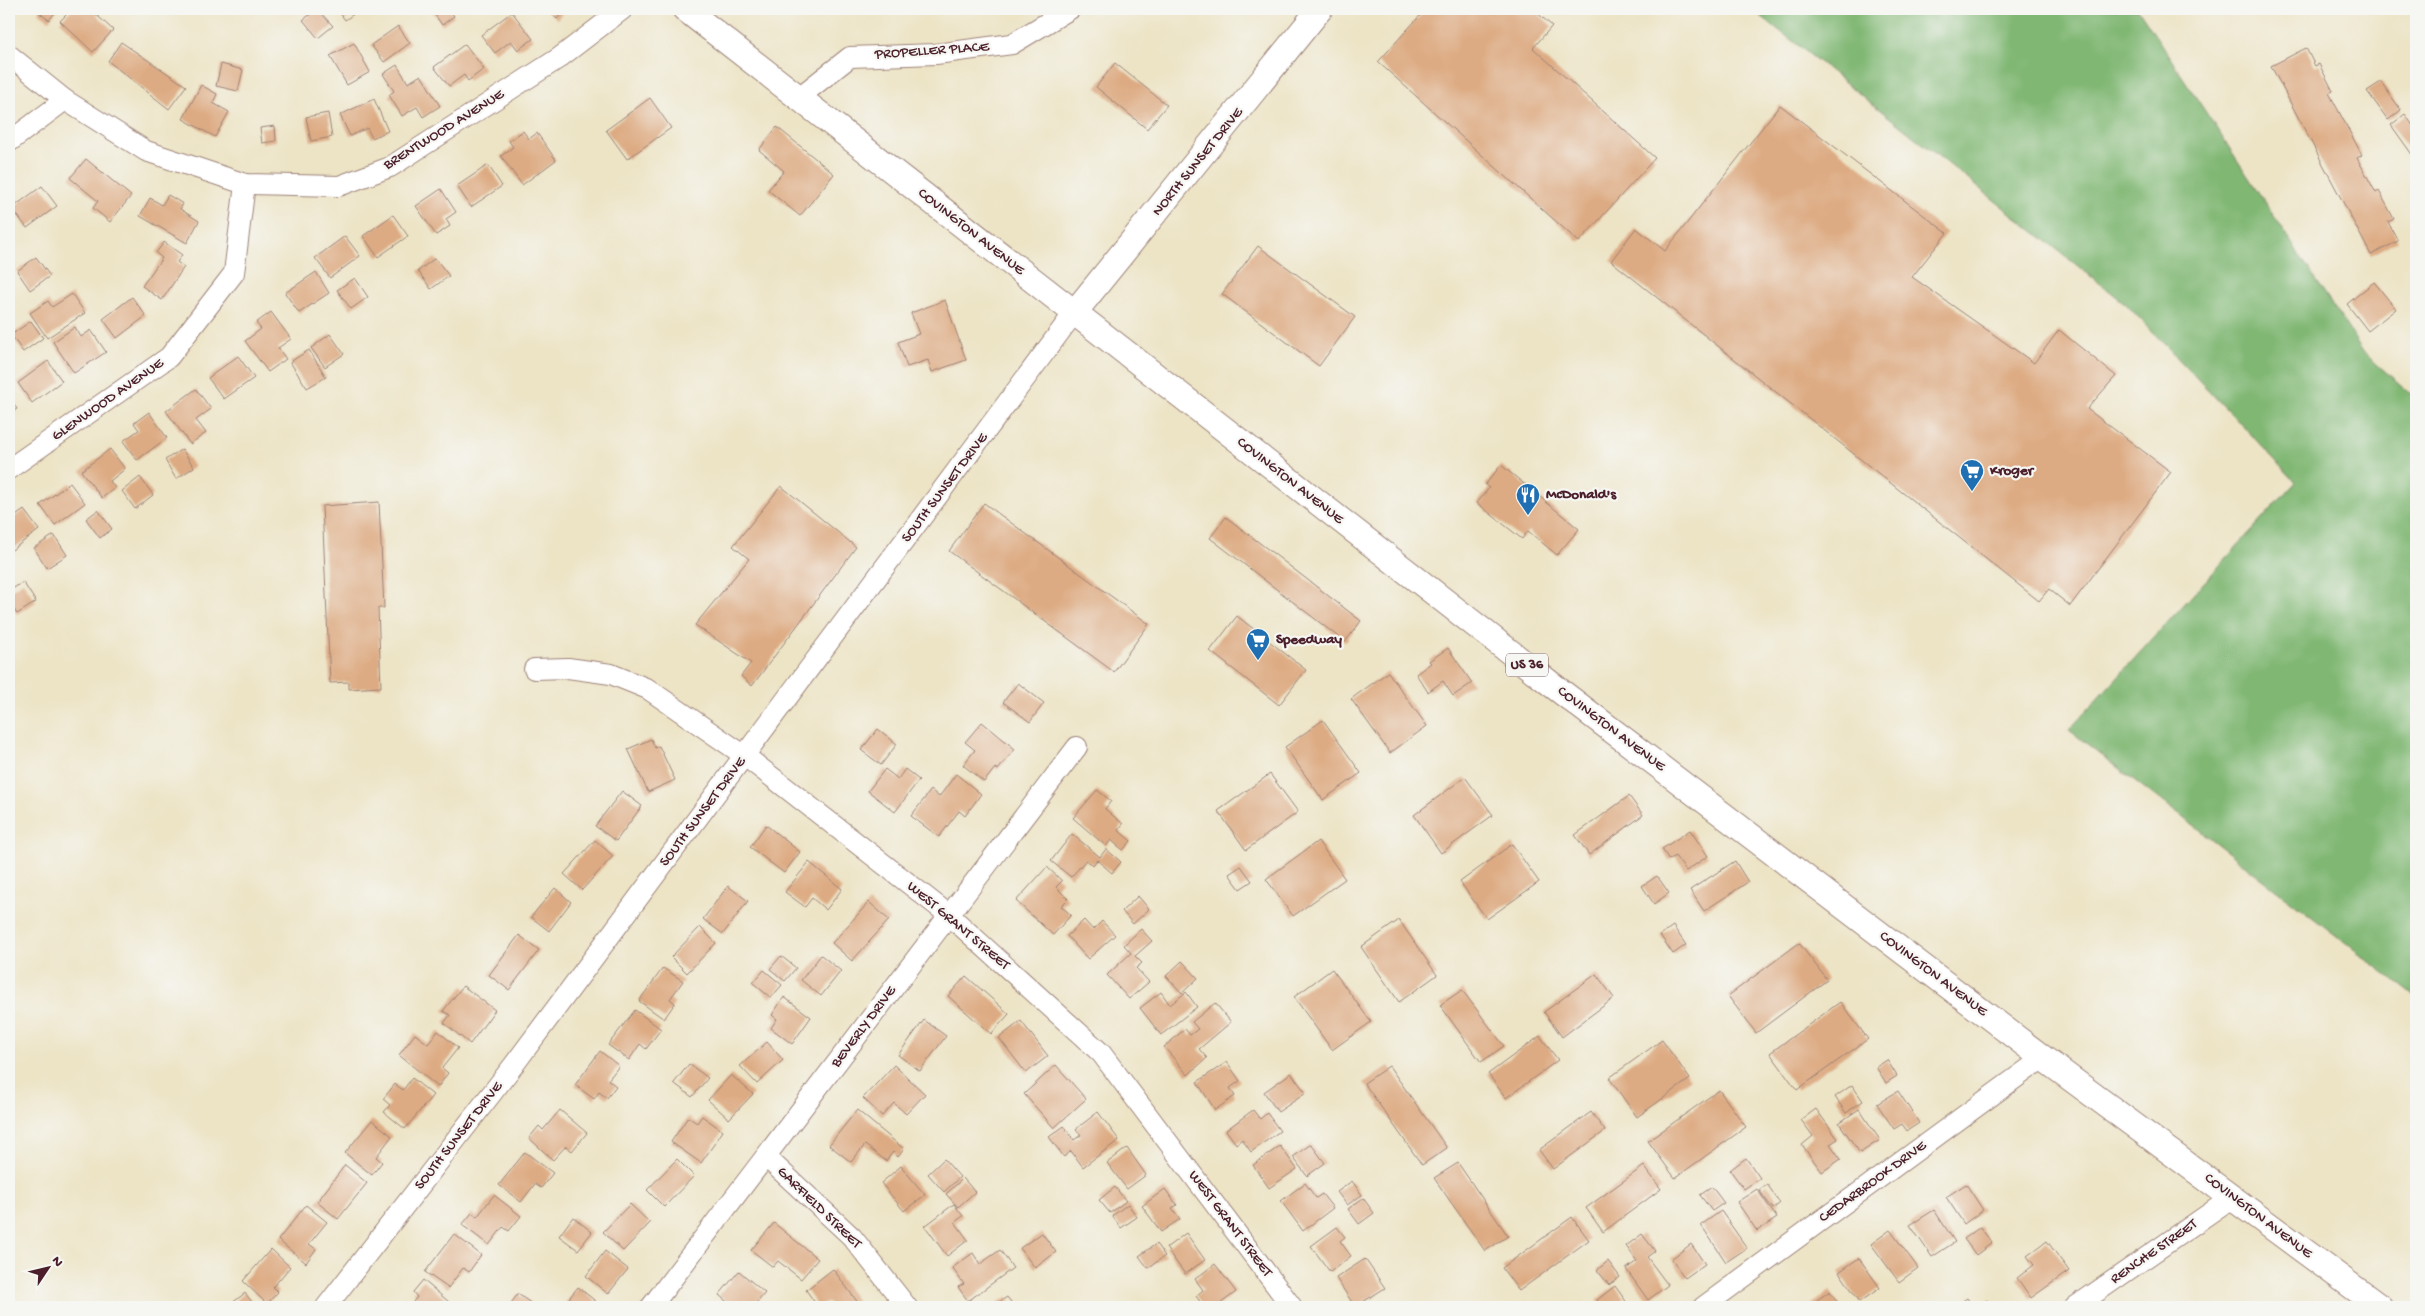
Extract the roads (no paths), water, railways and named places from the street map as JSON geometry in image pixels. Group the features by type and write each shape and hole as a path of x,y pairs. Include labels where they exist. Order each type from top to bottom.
{"main road":[{"name":"COVINGTON AVENUE","path":"685,9 1074,314 1536,672 2043,1058 2380,1307"},
{"name":"NORTH SUNSET DRIVE","path":"1074,314 1320,9"}],"street":[{"name":"BRENTWOOD AVENUE","path":"9,55 65,100 146,151 245,184 339,186 390,167 559,58 623,9"},
{"name":"PROPELLER PLACE","path":"798,98 850,57 936,54 1012,44 1070,9"},
{"path":"9,142 65,100"},
{"name":"GLENWOOD AVENUE","path":"9,469 169,357 234,273 245,184"},
{"name":"SOUTH SUNSET DRIVE","path":"326,1307 513,1066 1074,314"},
{"name":"WEST GRANT STREET","path":"534,669 568,668 611,674 648,689 745,756 949,915 1101,1052 1292,1307"},
{"name":"BEVERLY DRIVE","path":"651,1307 1077,747"},
{"name":"CEDARBROOK DRIVE","path":"1703,1307 2043,1058"},
{"name":"GARFIELD STREET","path":"766,1157 852,1237 907,1307"},
{"name":"RENCHE STREET","path":"2075,1307 2233,1197"}],"place":[{"name":"Kroger","path":"1972,492"},
{"name":"McDonald's","path":"1528,516"},
{"name":"Speedway","path":"1258,661"}]}
